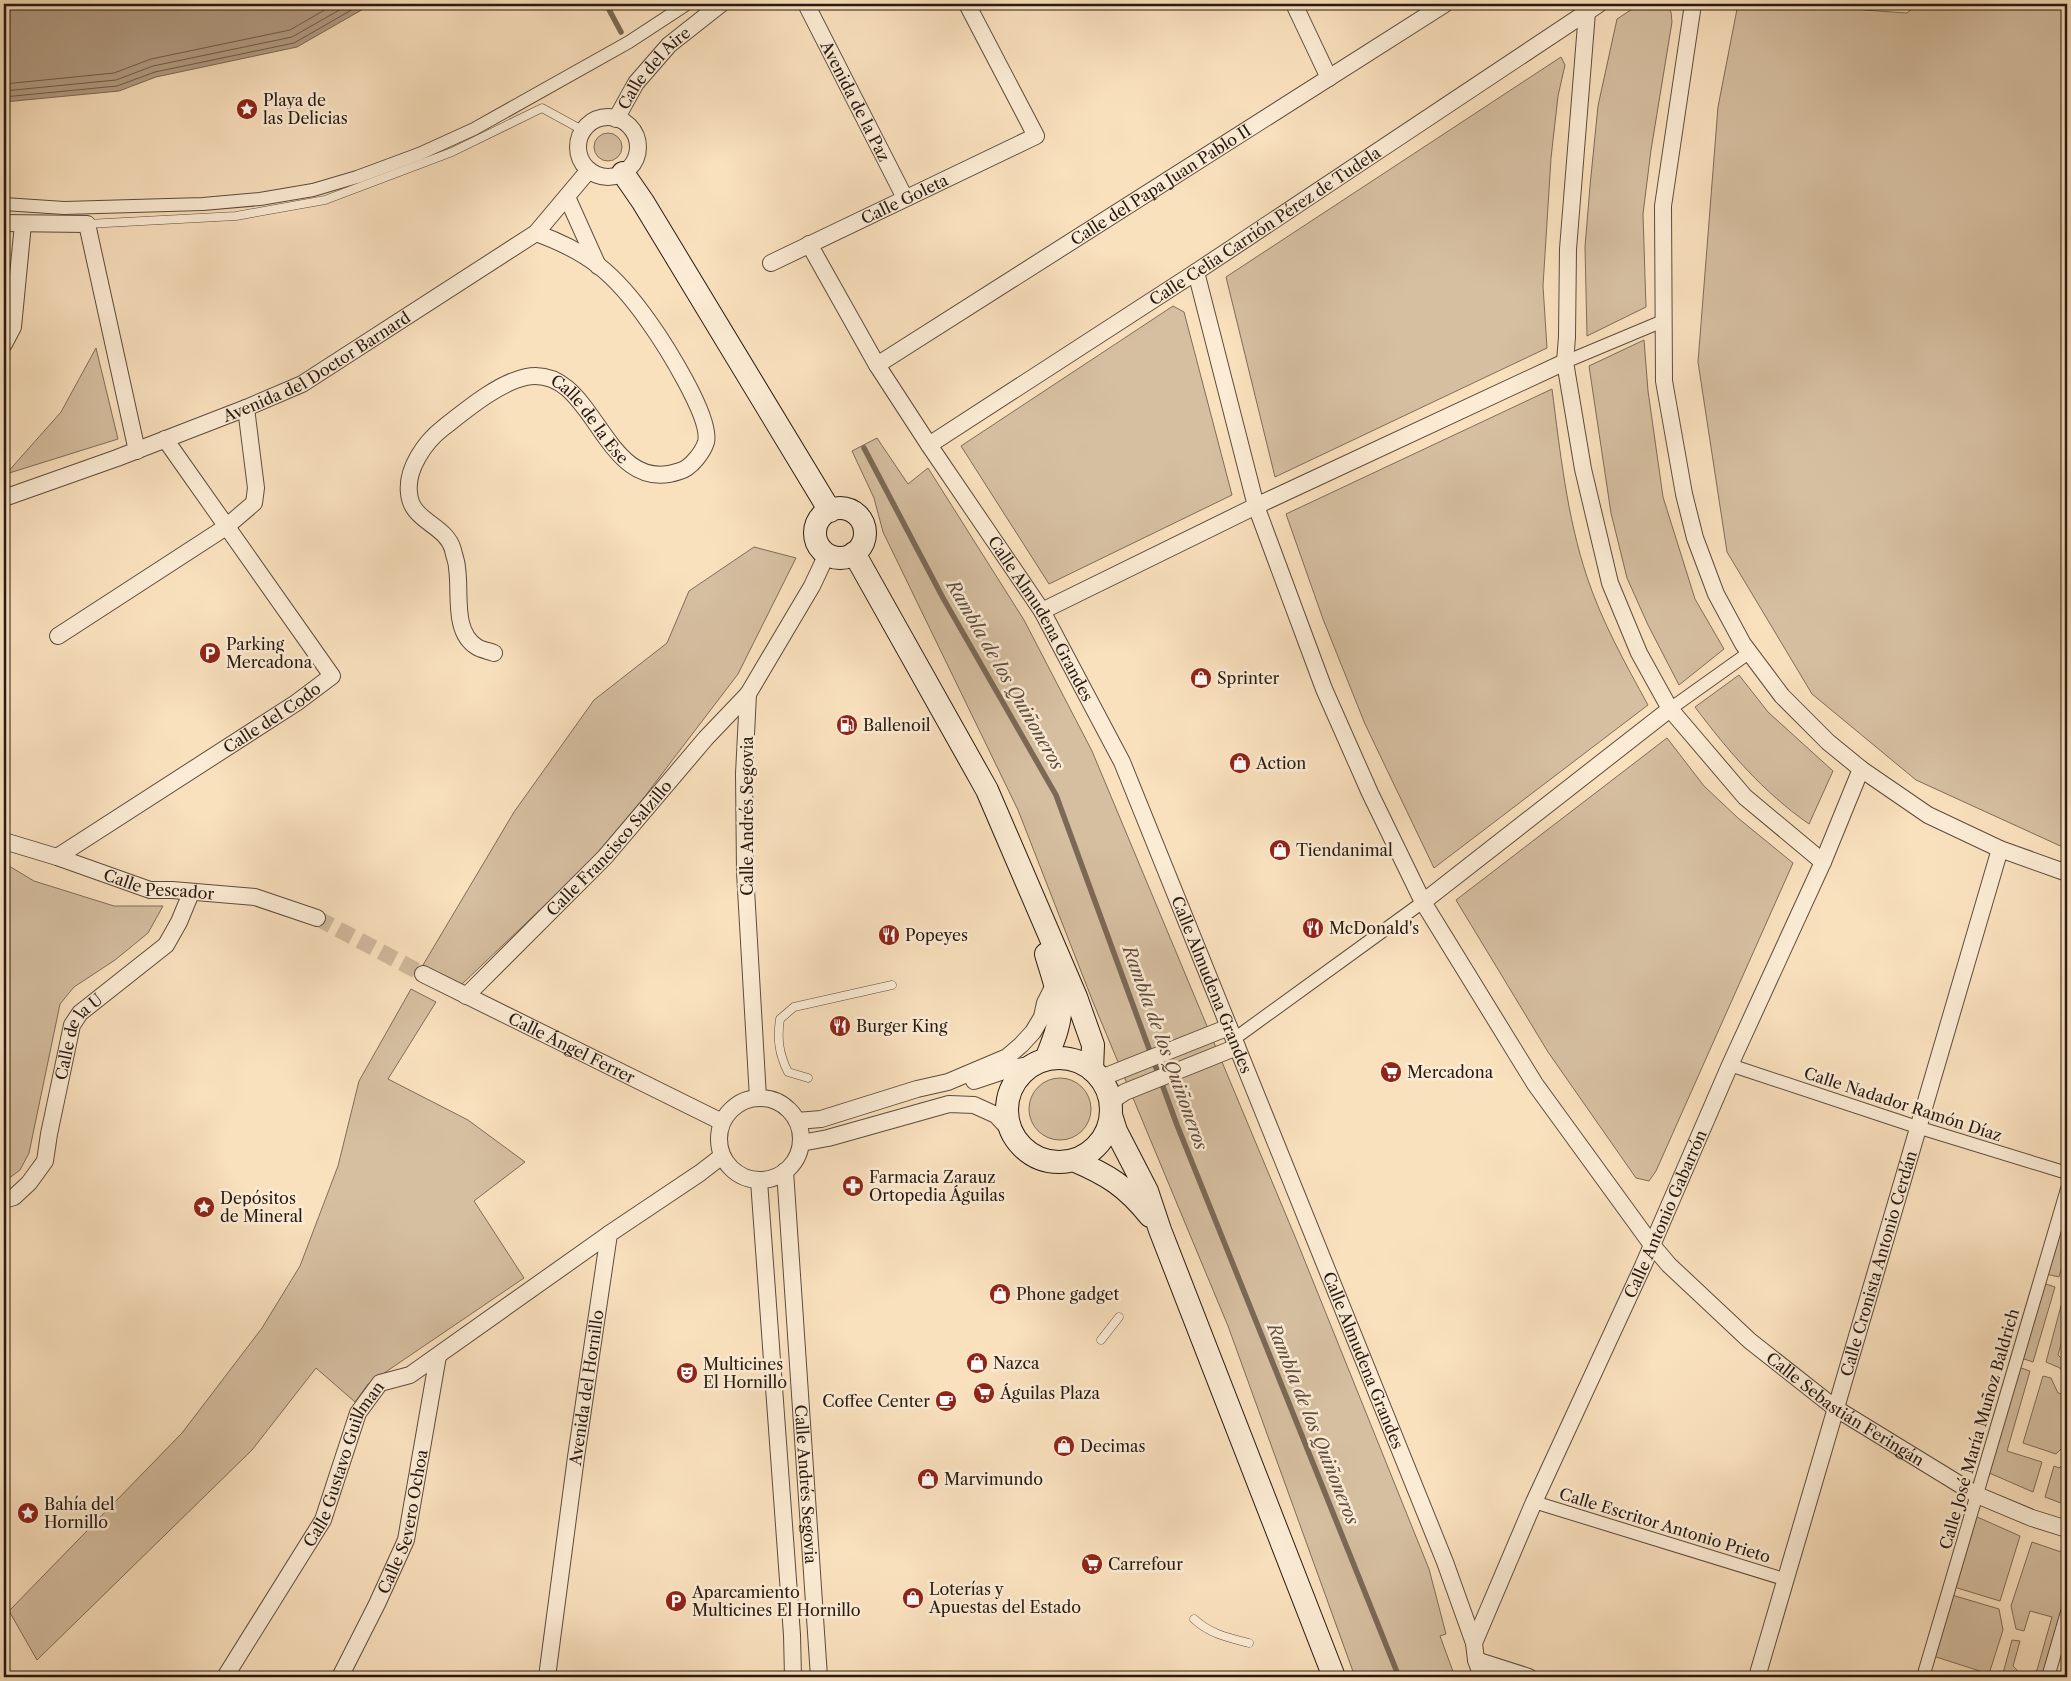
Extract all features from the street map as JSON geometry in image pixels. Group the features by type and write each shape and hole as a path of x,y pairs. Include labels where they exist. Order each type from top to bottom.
{"main road":[{"path":"623,173 643,202 830,511"},
{"path":"838,508 846,509 857,515 860,519 863,525 864,536 862,545 854,554 840,558 827,554 818,545 815,532 820,519 830,511 838,508"},
{"path":"854,554 987,790 1069,980 1093,1045 1097,1074"},
{"path":"1029,890 1060,1012 1058,1025 1039,1062 1016,1080 1008,1096 1007,1114 1012,1132 1021,1146 1035,1156 1058,1162 1074,1160 1086,1154 1099,1143 1107,1130 1111,1108"},
{"path":"1039,1062 1068,1058 1078,1061 1097,1074 1108,1091 1116,1130 1147,1191 1160,1230 1334,1677"},
{"path":"1074,1160 1114,1179 1135,1197 1160,1230"}],"street":[{"path":"4,204 64,208 204,204 260,199 313,190 357,177 418,154 474,129 629,42 687,4"},
{"name":"Calle del Aire","path":"616,119 636,83 669,45 721,4"},
{"name":"Avenida de la Paz","path":"806,4 906,198"},
{"name":"Calle Goleta","path":"771,263 1036,136 967,4"},
{"path":"1294,4 1329,78"},
{"name":"Calle del Papa Juan Pablo II","path":"877,365 1445,4"},
{"path":"1693,4 1663,206 1663,321 1666,390 1684,494 1695,538 1716,594 1750,652 1782,696 1828,742 1861,769 1928,814 2000,849 2067,873"},
{"path":"1593,8 1568,249 1565,362 1583,469 1610,583 1639,654 1670,709 1745,797 1823,862"},
{"name":"Calle Celia Carrión Pérez de Tudela","path":"929,445 1196,272 1593,8"},
{"path":"607,118 616,119 630,128 638,144 634,161 623,173 612,177 604,177 588,170 582,160 579,148 580,138 590,124 607,118"},
{"name":"Avenida del Doctor Barnard","path":"4,498 138,450 302,384 536,233 588,170"},
{"name":"Calle de la Ese","path":"567,197 598,266"},
{"path":"4,223 87,224 138,450"},
{"path":"4,344 13,327 9,310 23,224"},
{"name":"Calle de la Ese","path":"494,652 478,647 468,638 461,623 457,567 451,544 443,532 426,522 412,507 408,492 411,474 421,453 437,433 474,404 506,384 527,376 547,377 562,384 573,394 623,459 641,473 663,475 682,471 697,458 706,441 704,421 691,390 650,323 627,294 598,266 564,244 536,233"},
{"name":"Calle Almudena Grandes","path":"809,244 877,365 1042,611 1122,762 1445,1562 1474,1643"},
{"name":"Calle Sebastián Feringán","path":"1196,272 1256,506 1324,689 1370,793 1423,902 1535,1084 1652,1244 1670,1265 1750,1341 1835,1408 1977,1495 2032,1518 2067,1529"},
{"path":"1042,611 1256,506 1565,362 1663,321"},
{"path":"58,636 226,527 254,503 256,488 246,408"},
{"name":"Calle del Codo","path":"57,857 296,703 332,676 166,439"},
{"name":"Calle Andrés Segovia","path":"758,1098 745,872 744,774 748,694 812,586 827,554"},
{"path":"1111,1108 1125,1092 1163,1077 1233,1038 1423,902 1670,709 1750,652"},
{"name":"Calle Francisco Salzillo","path":"466,996 605,857 706,738 748,694"},
{"name":"Calle Antonio Gabarrón","path":"1482,1677 1476,1660 1474,1643 1534,1502 1823,862 1861,769"},
{"name":"Calle Pescador","path":"4,841 57,857 150,890 255,897 317,918"},
{"name":"Calle Cronista Antonio Cerdán","path":"1757,1677 2000,849"},
{"name":"Calle de la U","path":"4,1200 14,1197 29,1183 45,1161 72,1025 80,1013 166,945 180,922 191,893"},
{"name":"Calle Ángel Ferrer","path":"423,974 722,1122"},
{"path":"797,1121 821,1119 917,1089 948,1082 1007,1057 1033,1032 1042,1017 1044,1003 1054,985"},
{"path":"1097,1074 1138,1064 1155,1057 1233,1038"},
{"path":"948,1082 960,1085 1039,1062"},
{"name":"Calle Nadador Ramón Díaz","path":"1730,1065 1918,1127 2067,1173"},
{"path":"758,1098 782,1104 797,1121 801,1142 796,1158 785,1171 773,1178 759,1181 745,1178 734,1172 722,1156 718,1141 722,1122 734,1107 744,1101 758,1098"},
{"path":"801,1142 828,1138 949,1104 974,1105 996,1115 1012,1132"},
{"path":"609,1234 722,1156"},
{"name":"Calle Andrés Segovia","path":"785,1171 819,1677"},
{"name":"Calle Andrés Segovia","path":"759,1181 792,1635 793,1677"},
{"name":"Calle José María Muñoz Baldrich","path":"1922,1677 1929,1662 1951,1590 1977,1495 2043,1278 2067,1189"},
{"name":"Calle Gustavo Guillman","path":"224,1677 323,1520 358,1413 380,1383 410,1375 609,1234"},
{"name":"Avenida del Hornillo","path":"547,1677 576,1456 609,1234"},
{"name":"Calle Severo Ochoa","path":"340,1677 406,1540 438,1356"},
{"name":"Calle Escritor Antonio Prieto","path":"1534,1502 1787,1580"},
{"path":"2048,1677 2067,1612"},
{"path":"1476,1660 1529,1677"}],"lane":[{"path":"87,224 236,216 324,200 452,152 542,108 584,131"},
{"path":"808,1078 788,1072 780,1056 777,1035 780,1019 794,1007 892,985"},
{"path":"1101,1340 1119,1317"},
{"path":"1194,1619 1204,1629 1249,1643"}],"shaded area":[{"path":"1640,4 1666,4 1671,12 1672,22 1651,150 1643,214 1646,307 1587,336 1585,247 1598,106 1617,19"},
{"path":"1738,4 1850,4 1864,10 1907,13 1918,4 2067,4 2067,849 1916,780 1812,694 1727,552 1698,362 1718,107"},
{"path":"1561,57 1565,65 1558,96 1551,158 1543,286 1547,348 1275,477 1226,277"},
{"path":"608,133 618,137 622,147 618,157 608,161 598,157 594,147 598,137"},
{"path":"1173,306 1184,312 1232,495 1049,584 961,446"},
{"path":"1644,340 1648,391 1663,497 1695,599 1724,649 1679,685 1648,625 1627,578 1611,513 1589,366"},
{"path":"96,348 118,439 6,474 61,412"},
{"path":"1552,389 1565,484 1580,554 1593,594 1607,626 1648,705 1434,868 1365,724 1323,619 1286,514"},
{"path":"877,438 908,484 928,468 1024,620 1092,751 1296,1239 1429,1569 1446,1634 1440,1636 1455,1677 1355,1677 1228,1326 1093,1002 1018,810 883,532 874,498 852,451"},
{"path":"754,547 796,558 738,674 642,800 587,865 461,985 423,965 514,812 594,700 667,643 689,591"},
{"path":"1739,675 1768,712 1833,771 1809,824 1761,785 1720,739 1695,707"},
{"path":"1667,738 1704,786 1738,818 1793,863 1656,1171 1649,1181 1636,1178 1548,1052 1456,900"},
{"path":"4,863 34,881 114,906 163,906 148,933 115,960 74,987 60,1004 29,1153 20,1170 4,1182"},
{"path":"411,989 436,1002 388,1079 468,1120 525,1162 474,1201 524,1278 368,1384 355,1402 316,1368 252,1450 37,1660 9,1611 182,1433 262,1328 300,1266 338,1166 359,1081"},
{"path":"1060,1078 1072,1081 1082,1087 1088,1097 1091,1109 1088,1121 1082,1131 1072,1137 1060,1140 1048,1137 1038,1131 1032,1121 1029,1109 1032,1097 1038,1087 1048,1081"},
{"path":"2067,1201 2067,1249 2059,1277 2046,1274"},
{"path":"2043,1283 2055,1287 2033,1362 2021,1358"},
{"path":"2065,1291 2067,1291 2067,1322 2058,1355 2067,1364 2067,1380 2060,1368 2046,1362"},
{"path":"2018,1367 2030,1371 2007,1451 2042,1462 2033,1492 1987,1472"},
{"path":"2043,1376 2051,1378 2058,1393 2067,1395 2067,1443 2056,1454 2023,1443"},
{"path":"2067,1460 2066,1505 2045,1497 2054,1466 2059,1468"},
{"path":"1975,1516 2020,1536 2000,1601 1954,1587"},
{"path":"2032,1542 2067,1554 2067,1600 2044,1677 2027,1677 2037,1670 2052,1617 2030,1611 2024,1631 2016,1629 2011,1606"},
{"path":"1952,1595 1999,1609 2003,1630 1989,1674 1933,1656"},
{"path":"2012,1640 2020,1641 2013,1666 2019,1672 2018,1677 2002,1677"}],"water":[{"path":"4,4 372,4 297,47 156,77 119,91 4,102"}],"waterway":[{"path":"606,4 621,32"},
{"name":"Rambla de los Quiñoneros","path":"864,448 943,598 1056,795 1177,1125 1399,1677"}],"tunnel":[{"path":"317,918 423,974"}],"place":[{"name":"Playa de las Delicias","path":"247,109"},
{"name":"Parking Mercadona","path":"210,653"},
{"name":"Sprinter","path":"1201,678"},
{"name":"Ballenoil","path":"847,725"},
{"name":"Action","path":"1240,763"},
{"name":"Tiendanimal","path":"1280,850"},
{"name":"McDonald's","path":"1313,928"},
{"name":"Popeyes","path":"889,935"},
{"name":"Burger King","path":"840,1026"},
{"name":"Mercadona","path":"1391,1072"},
{"name":"Farmacia Zarauz Ortopedia Águilas","path":"853,1186"},
{"name":"Depósitos de Mineral","path":"204,1207"},
{"name":"Phone gadget","path":"1000,1294"},
{"name":"Nazca","path":"977,1363"},
{"name":"Multicines El Hornillo","path":"687,1373"},
{"name":"Águilas Plaza","path":"984,1393"},
{"name":"Coffee Center","path":"946,1401"},
{"name":"Decimas","path":"1064,1446"},
{"name":"Marvimundo","path":"928,1479"},
{"name":"Bahía del Hornillo","path":"28,1513"},
{"name":"Carrefour","path":"1092,1564"},
{"name":"Loterías y Apuestas del Estado","path":"913,1598"},
{"name":"Aparcamiento Multicines El Hornillo","path":"676,1601"}]}
